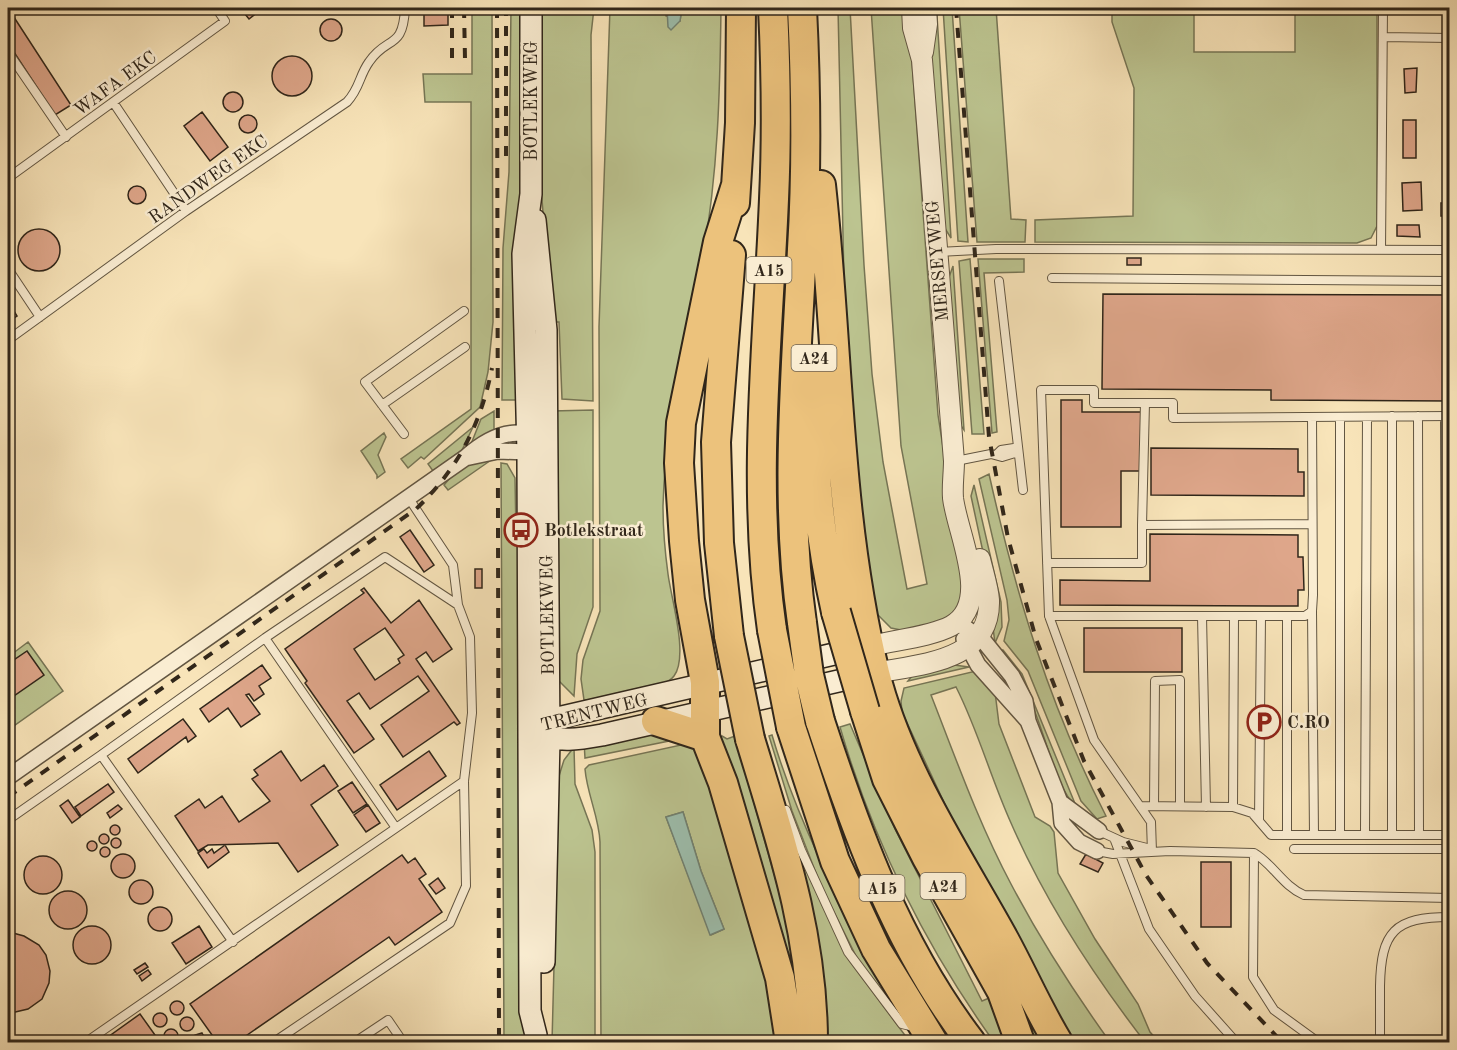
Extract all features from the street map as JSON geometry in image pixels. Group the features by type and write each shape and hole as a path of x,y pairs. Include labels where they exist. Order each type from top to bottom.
{"highway":[{"name":"A15","path":"741,8 741,102 716,442 718,543 729,636 750,739 797,897 810,974 813,1042"},
{"name":"A15","path":"773,8 776,134 760,438 761,534 772,630 790,727 835,861 876,949 929,1036"},
{"name":"A15","path":"802,8 806,154 791,480 794,546 809,675 820,721 868,856 900,927 932,985 971,1042"},
{"path":"818,8 821,185 832,282 848,524 873,660 905,757 926,802 1058,1042"},
{"name":"A15","path":"736,185 718,242 684,407 679,446 689,589 705,682 706,724 780,978 790,1042"},
{"name":"A24","path":"821,185 813,386 814,463 820,530 836,612 887,779 927,858 1002,992 1020,1042"},
{"path":"656,721 706,724"}],"main road":[{"name":"BOTLEKWEG","path":"531,8 531,194 523,254 530,729 530,1011 536,1039"},
{"name":"BOTLEKWEG","path":"531,194 541,256 546,330 548,441 549,729 542,1012 536,1039"},
{"name":"TRENTWEG","path":"530,729 549,729 705,682 873,660"},
{"name":"TRENTWEG","path":"706,724 873,660"},
{"name":"TRENTWEG","path":"549,729 578,739 656,721"}],"street":[{"name":"MERSEYWEG","path":"912,8 913,28 922,60 954,461 953,496 972,587 970,604 957,622"},
{"name":"MERSEYWEG","path":"922,60 927,24 926,8"},
{"path":"9,774 465,458 482,443 502,435 527,442 548,441"},
{"name":"MERSEYWEG","path":"954,461 966,495 989,599 986,623 974,643"},
{"name":"TRENTWEG","path":"873,660 957,622"},
{"path":"957,622 974,643 978,665 1028,721 1060,802 1062,823 1079,842 1097,851"},
{"name":"TRENTWEG","path":"873,660 948,657 974,643"},
{"path":"1060,802 1099,831"}],"lane":[{"name":"WAFA EKC","path":"8,178 225,21 216,8"},
{"name":"RANDWEG EKC","path":"8,340 186,211 347,102 358,90 369,62 400,37 404,27 405,8"},
{"path":"1381,250 1383,8"},
{"path":"1383,37 1449,38"},
{"path":"8,51 66,137"},
{"path":"112,102 186,211"},
{"path":"937,253 996,249 1449,250"},
{"path":"8,269 40,317"},
{"path":"1052,278 1449,281"},
{"path":"999,281 1023,490"},
{"path":"404,434 365,382 464,311"},
{"path":"382,405 465,347"},
{"path":"1140,806 1233,807 1252,813 1271,835 1448,835 1447,416 1173,418 1173,403 1094,403 1094,390 1041,390 1049,616 1094,740 1151,822 1152,851"},
{"path":"1047,563 1142,563 1145,403"},
{"path":"1419,416 1419,835"},
{"path":"1312,417 1314,835"},
{"path":"1340,417 1340,835"},
{"path":"1365,835 1367,417"},
{"path":"1392,417 1392,835"},
{"path":"954,461 997,454 1002,457 1017,452"},
{"path":"274,1042 450,923 466,886 465,782 472,712 470,637 458,606 453,565 408,497"},
{"path":"1142,525 1312,524"},
{"path":"8,820 385,557 458,606"},
{"path":"1049,616 1287,618 1305,616 1312,611"},
{"path":"1202,616 1206,807"},
{"path":"1233,807 1234,617"},
{"path":"1259,820 1261,617"},
{"path":"1287,618 1287,835"},
{"path":"265,639 396,828"},
{"path":"1154,806 1155,681 1180,680 1180,806"},
{"path":"101,755 232,942"},
{"path":"86,1042 465,782"},
{"path":"782,800 801,850 853,959 902,1024 929,1036"},
{"path":"1099,831 1152,851"},
{"path":"1114,838 1149,929 1195,996 1236,1042"},
{"path":"1294,849 1449,849"},
{"path":"1097,851 1119,854 1152,851 1254,853 1261,857 1294,891 1304,895 1449,898"},
{"path":"1254,853 1253,977 1274,1010 1318,1042"},
{"path":"1380,1042 1380,964 1385,943 1394,931 1414,919 1449,917"},
{"path":"355,1042 388,1020 403,1042"}],"green space":[{"path":"472,8 492,8 493,322 488,372 480,407 424,459 421,457 408,468 401,459 471,409 471,102 425,102 423,74 472,74"},
{"path":"511,8 523,8 524,196 517,400 502,400 503,248 509,172"},
{"path":"539,8 594,8 591,35 593,401 562,399 559,322 556,322 550,299 540,175"},
{"path":"610,8 667,8 666,16 680,21 682,8 721,8 719,101 708,225 678,380 665,474 664,540 678,626 680,655 678,667 674,676 658,686 618,696 584,700 581,679 583,660 600,611 599,327"},
{"path":"838,8 850,8 872,374 883,462 907,589 927,584 901,446 871,8 908,8 938,415 966,596 948,620 906,631 891,628 877,614 862,536 844,281"},
{"path":"928,8 936,8 937,16 951,238 944,227 934,117"},
{"path":"943,8 952,8 968,242 958,241"},
{"path":"959,8 996,8 1011,219 1026,220 1025,242 977,242"},
{"path":"1112,8 1194,8 1194,52 1295,52 1295,8 1377,8 1377,226 1371,238 1357,243 1035,242 1035,220 1133,216 1134,88 1112,22"},
{"path":"970,259 984,434 972,434 959,261"},
{"path":"978,259 1024,259 1024,272 984,273 997,432 992,433"},
{"path":"953,266 964,430 959,423 948,280"},
{"path":"593,410 593,607 577,654 574,696 558,680 552,411"},
{"path":"494,411 494,431 471,444 481,419"},
{"path":"473,427 462,450 433,471 428,464"},
{"path":"384,433 386,437 378,455 385,472 377,478 361,451"},
{"path":"494,458 448,490 444,485 466,466"},
{"path":"501,463 507,464 515,478 516,532 519,533 525,588 525,1042 504,1042"},
{"path":"989,474 999,519 1036,649 1067,733 1106,816 1097,819 1081,801 1028,671 1004,641 1009,620 1007,600 979,479"},
{"path":"974,485 1001,602 1002,627 995,643 983,552 971,496"},
{"path":"28,642 63,691 8,730 8,657"},
{"path":"999,650 1003,650 1022,674 1076,806 1063,787 1036,713"},
{"path":"947,664 969,667 908,681 912,676"},
{"path":"976,671 995,692 999,724 1035,817 1050,826 1054,832 1058,873 1095,939 1138,1004 1150,1032 1159,1042 1145,1042 1107,991 1055,909 1011,823 956,687 931,695 978,815 999,861 1034,925 1110,1042 1069,1042 955,826 902,712 901,701 904,688"},
{"path":"850,724 895,829 982,1001 1018,986 1047,1042 994,1042 945,968 903,891 868,811 840,727"},
{"path":"653,734 684,738 585,758 584,742"},
{"path":"772,735 808,834 887,993 885,994 859,962 821,886 792,811 769,736"},
{"path":"722,736 727,739 735,736 791,934 802,1023 716,738"},
{"path":"690,743 703,760 771,990 780,1042 601,1042 600,842 598,824 586,778 585,769 589,765","holes":["683,812 701,871 724,929 711,935 666,817"]},
{"path":"574,747 575,784 592,830 595,852 595,1042 552,1042 559,776 564,760"},
{"path":"795,847 849,960 910,1042 819,1042"}],"shaded area":[{"path":"667,8 682,8 680,21 671,30 668,27"},
{"path":"683,812 701,871 724,929 710,935 666,817"}],"building":[{"path":"8,8 71,105 55,115 8,43"},
{"path":"240,8 263,8 249,19"},
{"path":"424,8 448,8 448,25 424,26"},
{"path":"331,19 339,22 342,30 339,38 331,41 323,38 320,30 323,22"},
{"path":"292,56 300,57 306,62 311,68 311,84 306,90 300,95 292,96 284,95 278,90 273,84 272,76 273,68 278,62 284,57"},
{"path":"1417,68 1416,92 1405,93 1404,69"},
{"path":"233,92 240,95 243,102 240,109 233,112 226,109 223,102 226,95"},
{"path":"202,112 228,147 210,161 184,126"},
{"path":"248,115 254,118 257,124 254,130 248,133 242,130 239,124 242,118"},
{"path":"1403,120 1416,120 1416,158 1403,158"},
{"path":"1421,182 1422,210 1403,211 1402,183"},
{"path":"133,186 141,186 146,191 144,202 133,204 128,199 128,191"},
{"path":"1441,203 1450,203 1450,216 1441,216"},
{"path":"1397,225 1419,225 1420,237 1397,236"},
{"path":"39,229 54,235 60,250 54,265 39,271 24,265 18,250 24,235"},
{"path":"1127,258 1141,258 1141,265 1127,265"},
{"path":"1103,294 1450,295 1450,401 1271,400 1271,390 1102,389"},
{"path":"8,304 17,316 8,322"},
{"path":"1061,400 1082,400 1082,412 1141,412 1141,471 1121,471 1121,527 1061,527"},
{"path":"1151,448 1298,449 1298,472 1304,472 1304,496 1151,495"},
{"path":"410,530 434,565 424,572 400,537"},
{"path":"1150,534 1298,535 1298,557 1303,557 1304,590 1298,590 1298,606 1060,605 1060,580 1150,581"},
{"path":"475,569 482,569 482,588 475,588"},
{"path":"364,588 391,623 419,600 452,649 433,662 426,652 416,659 460,723 457,725 454,722 403,757 381,725 429,691 418,676 370,709 359,693 347,701 374,739 354,753 305,683 307,681 285,649 364,593 361,590","holes":["385,628 404,655 398,659 400,663 375,680 354,649"]},
{"path":"1084,628 1182,628 1182,672 1084,672"},
{"path":"27,651 44,675 8,700 8,664"},
{"path":"262,665 271,678 259,686 264,694 254,701 249,694 246,695 260,714 241,727 228,708 209,722 200,709"},
{"path":"183,719 196,736 188,742 186,737 138,773 128,759"},
{"path":"281,751 301,781 324,765 338,786 311,805 338,845 298,872 278,843 208,845 198,851 175,816 199,799 205,808 222,796 239,822 270,801 252,779 258,775 254,770"},
{"path":"429,751 446,776 397,810 380,785"},
{"path":"352,782 367,804 353,813 338,791"},
{"path":"108,784 114,792 81,816 75,807"},
{"path":"68,800 80,817 72,823 60,806"},
{"path":"118,805 122,809 110,818 107,813"},
{"path":"368,805 380,823 366,832 354,815"},
{"path":"115,825 119,826 119,834 115,835 111,834 110,830 111,826"},
{"path":"104,834 108,835 108,843 104,844 100,843 99,839 100,835"},
{"path":"116,838 120,839 120,847 116,848 112,847 111,843 112,839"},
{"path":"92,841 96,842 96,850 92,851 88,850 87,846 88,842"},
{"path":"225,845 229,852 208,868 198,853 204,849 207,853 212,849 214,853"},
{"path":"105,847 109,848 109,856 105,857 101,856 100,852 101,848"},
{"path":"123,854 132,857 135,866 132,875 123,878 114,875 111,866 114,857"},
{"path":"1086,854 1103,863 1098,872 1080,864"},
{"path":"402,855 408,863 415,858 426,874 419,879 442,912 395,945 389,937 237,1042 217,1042 190,1004"},
{"path":"43,856 56,862 62,875 56,888 43,894 30,888 24,875 30,862"},
{"path":"1201,862 1231,862 1231,927 1201,927"},
{"path":"438,878 445,888 436,894 429,885"},
{"path":"141,880 150,883 153,892 150,901 141,904 132,901 129,892 132,883"},
{"path":"68,891 81,897 87,910 81,923 68,929 55,923 49,910 55,897"},
{"path":"160,907 165,908 171,914 171,924 165,930 160,931 155,930 149,924 148,919 149,914 155,908"},
{"path":"92,926 105,932 111,945 105,958 92,964 79,958 73,945 79,932"},
{"path":"199,926 212,947 186,964 172,943"},
{"path":"8,934 24,936 39,945 46,955 50,971 49,983 42,999 28,1009 8,1013"},
{"path":"145,963 148,967 137,974 134,970"},
{"path":"148,970 151,974 142,981 139,976"},
{"path":"174,1001 180,1001 184,1008 180,1015 174,1015 170,1011 170,1005"},
{"path":"157,1013 163,1013 167,1020 163,1027 157,1027 153,1023 153,1017"},
{"path":"140,1014 160,1042 101,1042"},
{"path":"184,1017 190,1017 194,1024 190,1031 184,1031 180,1027 180,1021"},
{"path":"168,1029 174,1029 178,1036 174,1043 168,1043 164,1039 164,1033"},
{"path":"202,1033 207,1042 192,1042 195,1035"}],"railway":[{"path":"452,8 452,59"},
{"path":"464,8 465,59"},
{"path":"497,8 499,1042"},
{"path":"506,8 506,156"},
{"path":"956,8 989,437 1008,538 1036,639 1084,761 1146,875 1207,963 1282,1042"},
{"path":"8,797 416,509 444,478 466,444 481,408 492,368"}],"place":[{"name":"Botlekstraat","path":"521,530"},
{"name":"C.RO","path":"1264,722"}]}
